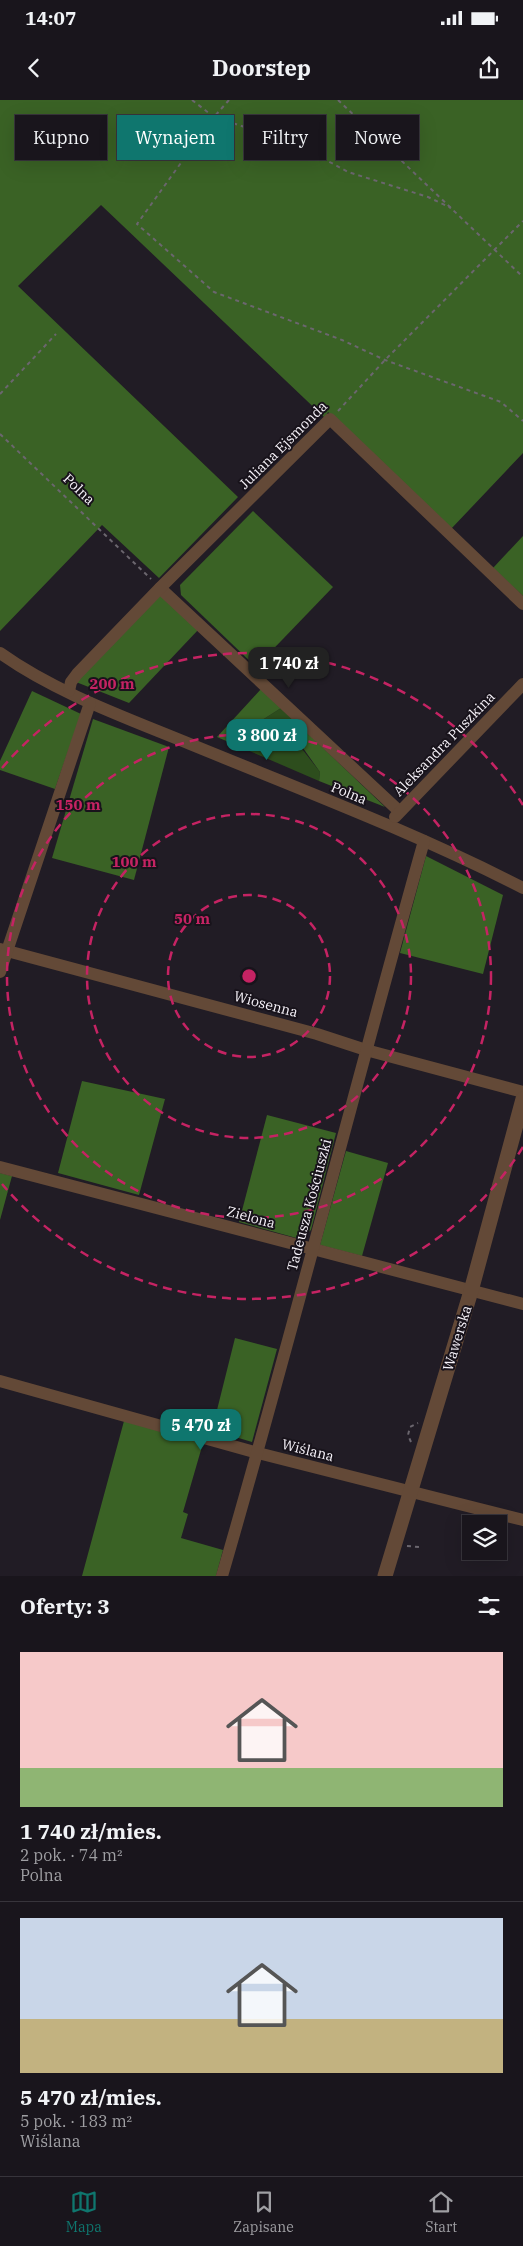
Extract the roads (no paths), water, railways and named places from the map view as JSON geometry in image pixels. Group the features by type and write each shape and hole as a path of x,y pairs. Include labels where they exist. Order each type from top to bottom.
{"street":[{"name":"Juliana Ejsmonda","path":"69,691 71,682 78,674 160,588 330,419 523,604"},
{"name":"Polna","path":"160,588 399,811"},
{"name":"Polna","path":"0,653 35,675 90,703 390,826 523,888"},
{"name":"Aleksandra Puszkina","path":"390,826 399,811 523,684"},
{"path":"0,972 3,950 90,703"},
{"name":"Tadeusza Kościuszki","path":"222,1576 258,1453 312,1248 424,842"},
{"name":"Wiosenna","path":"3,950 317,1034 366,1050 523,1092"},
{"name":"Wawerska","path":"385,1576 471,1292 523,1099"},
{"name":"Zielona","path":"0,1167 312,1248 471,1292 523,1304"},
{"name":"Wiślana","path":"0,1381 258,1453 523,1520"}]}
